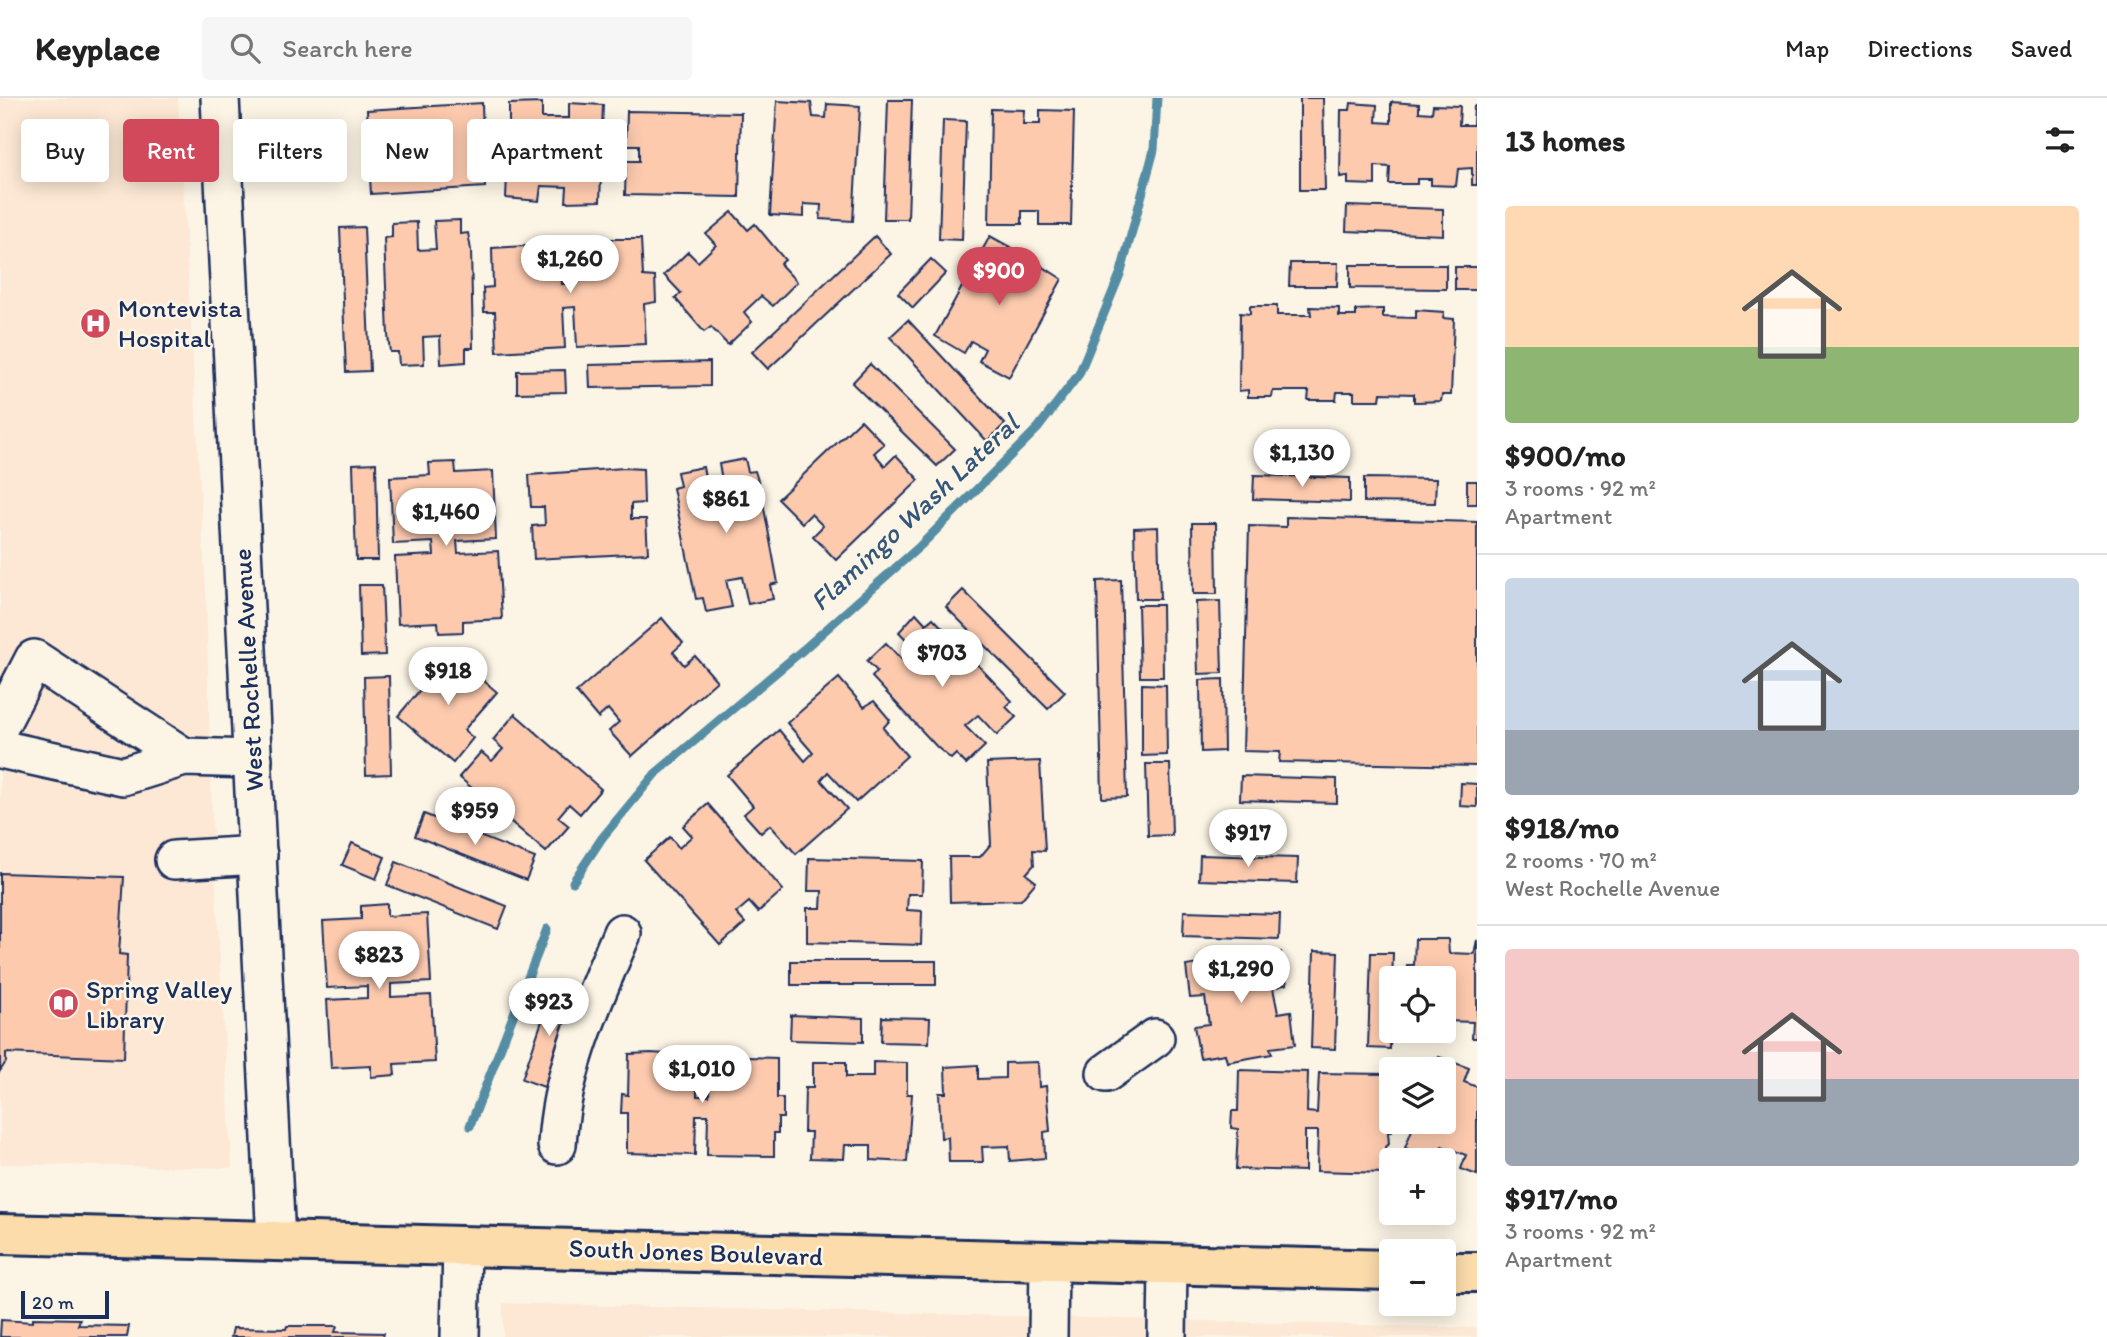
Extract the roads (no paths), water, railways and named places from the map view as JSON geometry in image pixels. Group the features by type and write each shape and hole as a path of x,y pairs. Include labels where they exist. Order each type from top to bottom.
{"main road":[{"name":"South Jones Boulevard","path":"0,1234 1379,1270"},
{"path":"1456,1272 1477,1272"}],"street":[{"name":"West Rochelle Avenue","path":"220,98 276,1241"},
{"path":"0,725 34,659 184,757"},
{"path":"0,749 122,776 184,757 253,759"},
{"path":"174,860 258,855"},
{"path":"557,1145 559,1108 571,1062 622,933"},
{"path":"1106,1073 1155,1038"},
{"path":"460,1337 462,1246"},
{"path":"1048,1337 1049,1261"},
{"path":"1167,1337 1168,1264"}],"waterway":[{"name":"Flamingo Wash Lateral","path":"573,882 602,838 655,774 804,649 920,546 1038,428 1079,374 1121,272 1154,150 1157,98"},
{"name":"Flamingo Wash Lateral","path":"470,1126 547,929"}],"place":[{"name":"Montevista Hospital","path":"95,323"},
{"name":"Spring Valley Library","path":"63,1004"}]}
